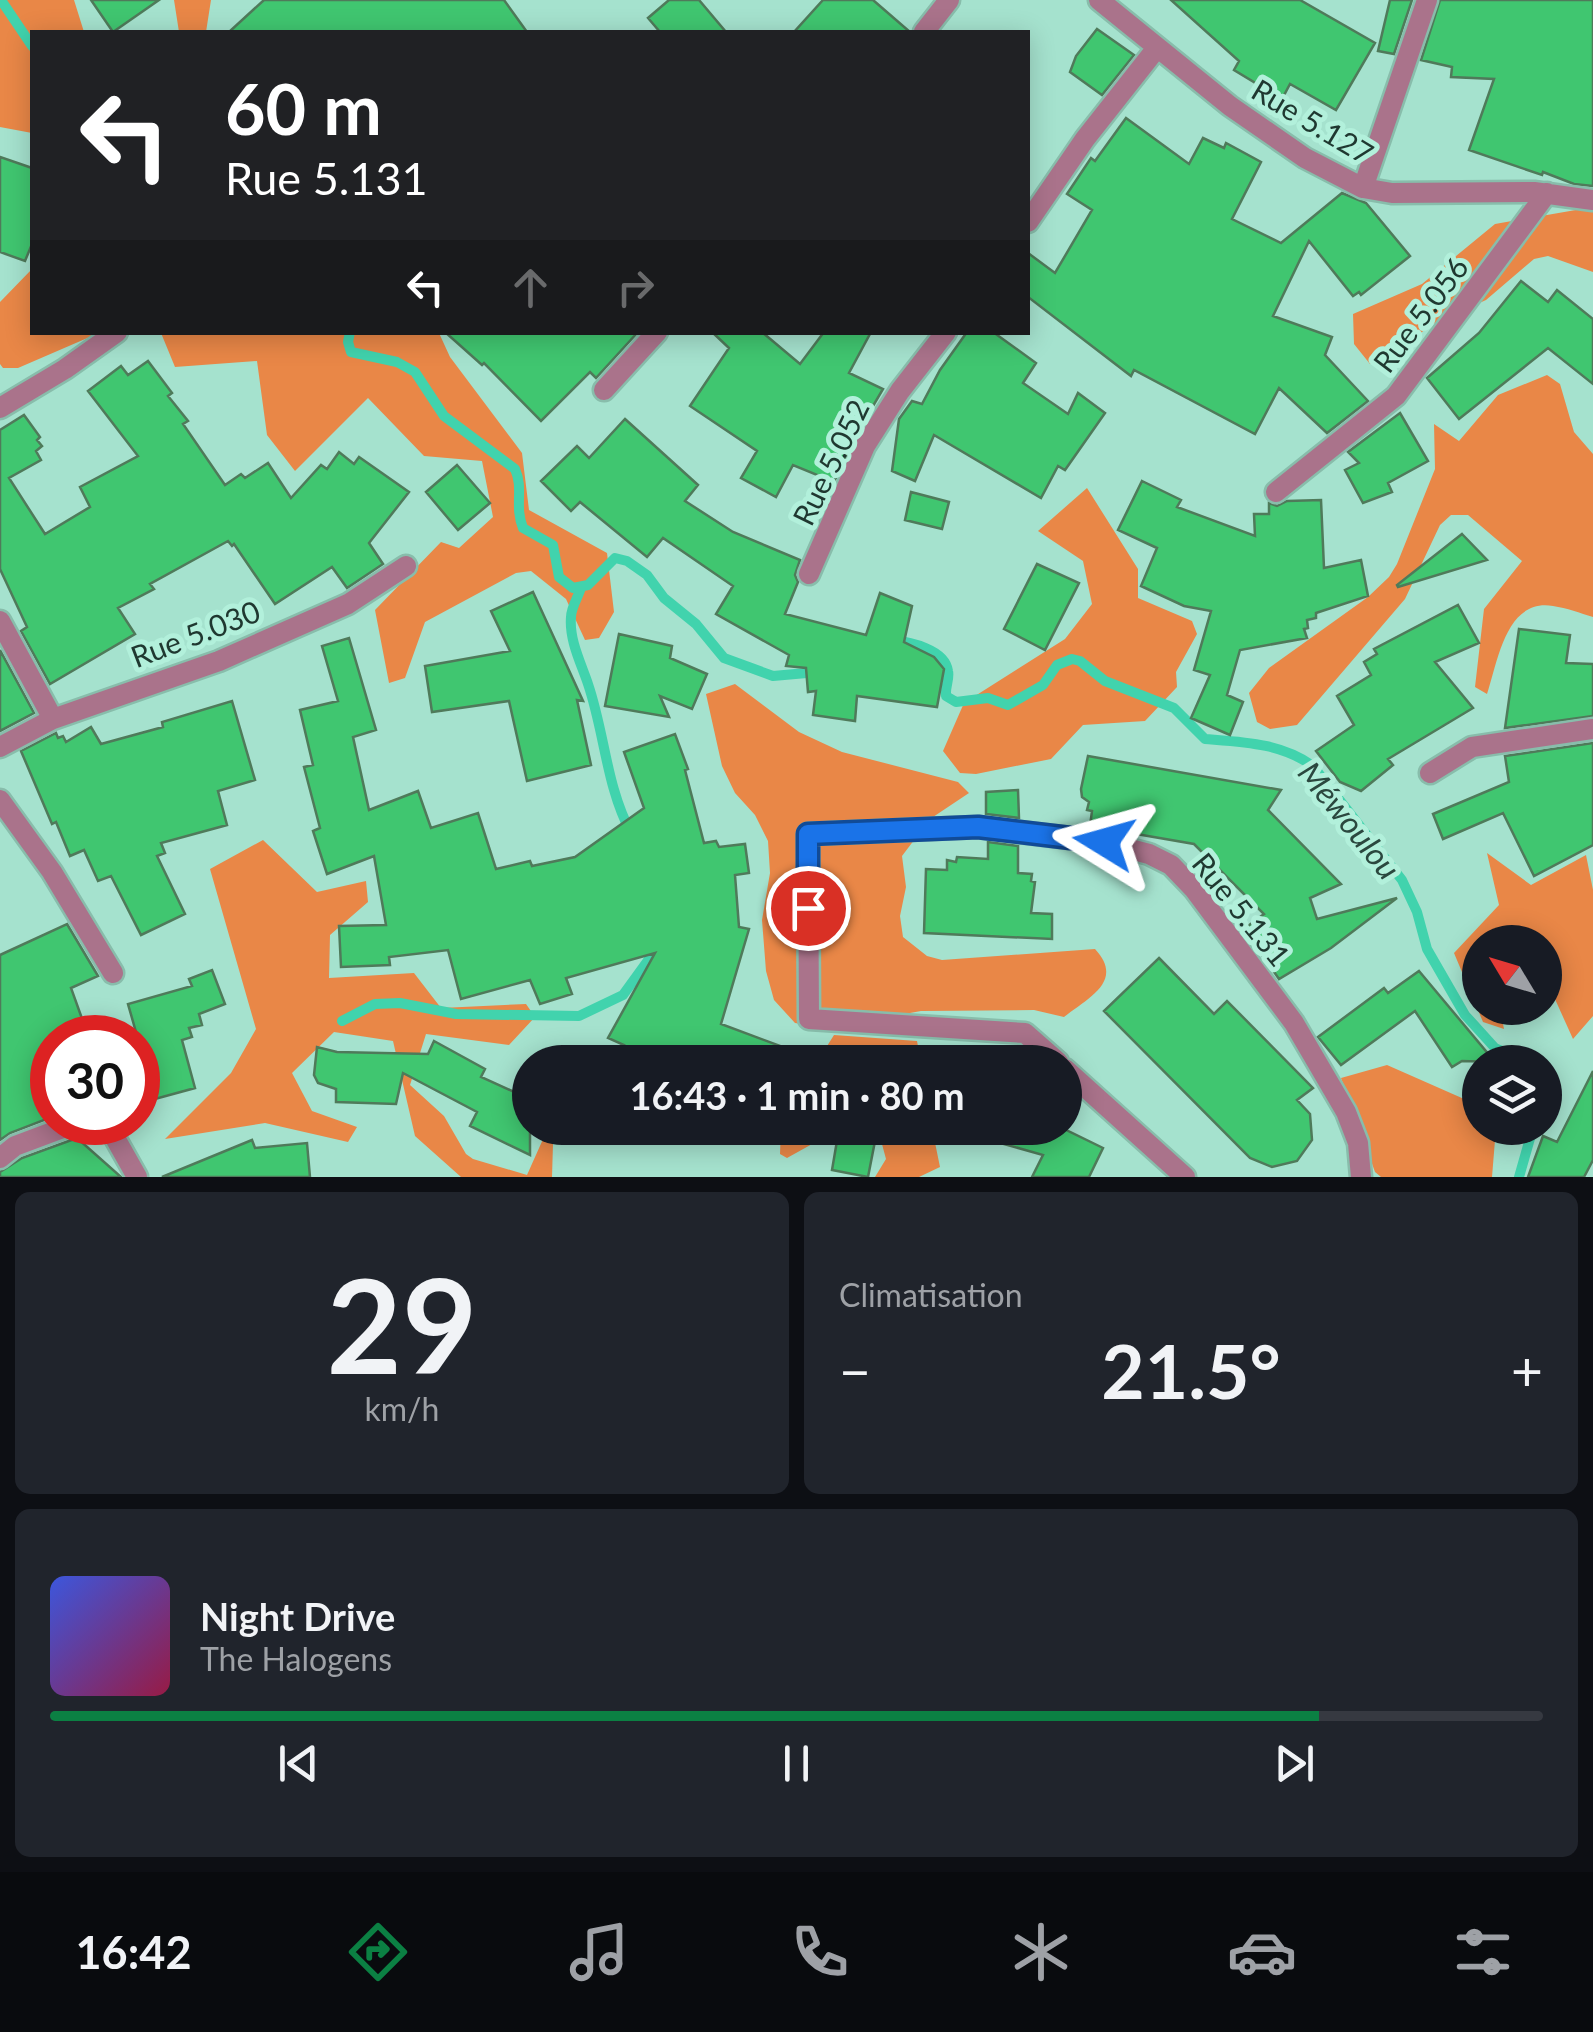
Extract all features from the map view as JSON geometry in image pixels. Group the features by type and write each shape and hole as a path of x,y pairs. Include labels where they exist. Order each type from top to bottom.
{"street":[{"path":"926,30 949,0"},
{"name":"Rue 5.127","path":"1099,0 1230,106 1305,158 1363,188 1392,193 1548,194 1593,200"},
{"path":"1363,188 1427,0"},
{"path":"1030,219 1156,49"},
{"name":"Rue 5.056","path":"1276,492 1396,396 1548,194"},
{"path":"0,408 65,370 113,335"},
{"path":"604,390 653,335"},
{"name":"Rue 5.052","path":"809,574 865,446 900,391 944,335"},
{"name":"Rue 5.030","path":"0,747 53,720 220,661 348,604 406,566"},
{"path":"0,621 53,720"},
{"path":"1430,772 1472,747 1593,729"},
{"path":"0,800 52,872 114,973"},
{"name":"Rue 5.131","path":"1039,1045 1025,1033 809,1019 808,834 978,827 1104,842 1149,854 1171,865 1294,1023 1346,1112 1358,1143 1361,1177"},
{"path":"1082,1084 1184,1177"},
{"path":"0,1158 14,1146 30,1140"},
{"path":"119,1145 138,1177"}],"shaded area":[{"path":"0,0 74,0 83,30 30,30 30,133 0,127"},
{"path":"174,0 211,0 206,30 179,30"},
{"path":"1593,207 1593,272 1548,256 1534,259 1486,300 1431,325 1383,362 1370,364 1354,344 1353,314 1422,284 1495,224"},
{"path":"30,271 30,335 94,335 18,368 3,368 0,302"},
{"path":"162,335 440,335 450,357 522,453 529,510 607,553 614,612 599,638 585,640 566,599 531,571 516,573 425,622 405,678 389,683 375,610 441,542 459,548 493,517 482,461 424,456 368,398 295,471 267,435 257,361 175,367"},
{"path":"1547,375 1560,384 1574,432 1593,454 1593,617 1553,606 1537,606 1524,612 1506,635 1487,694 1475,687 1484,609 1522,561 1468,515 1451,515 1440,525 1405,599 1297,725 1270,729 1257,722 1249,693 1269,668 1368,597 1397,564 1435,469 1434,424 1459,441 1498,395"},
{"path":"1087,488 1138,569 1138,598 1192,621 1197,634 1176,672 1177,687 1145,721 1083,725 1051,759 976,774 960,773 943,751 964,703 1065,639 1092,604 1083,561 1038,531"},
{"path":"735,684 799,732 842,752 958,782 969,793 930,819 902,856 906,887 900,916 903,937 927,956 942,960 1095,949 1106,970 1100,988 1064,1017 1034,1010 921,1011 827,1028 795,1023 774,1000 766,971 762,920 770,873 768,841 755,815 735,793 722,766 706,694"},
{"path":"263,840 317,892 366,881 368,902 330,935 329,978 414,973 441,1008 526,1004 535,1017 509,1045 426,1034 410,1085 444,1116 466,1154 473,1159 527,1175 540,1145 553,1145 552,1177 461,1177 415,1136 393,1041 334,1032 292,1073 312,1111 357,1127 348,1142 265,1123 165,1139 231,1073 256,1029 210,869"},
{"path":"1487,853 1531,885 1586,855 1593,890 1593,1016 1573,1039 1562,1015 1562,925 1480,925 1499,905"},
{"path":"1462,944 1462,972 1454,953"},
{"path":"834,1035 917,1041 918,1045 828,1045"},
{"path":"1387,1065 1462,1098 1462,1145 1495,1145 1492,1177 1381,1177 1375,1172 1341,1078"},
{"path":"780,1145 810,1145 787,1158 780,1154"},
{"path":"882,1145 935,1145 940,1167 919,1177 875,1177 886,1159"}],"building":[{"path":"91,0 159,0 116,30 112,30"},
{"path":"264,0 504,0 526,30 231,30"},
{"path":"669,0 699,0 724,30 658,30 648,18"},
{"path":"823,0 873,0 908,30 796,30"},
{"path":"1171,0 1300,0 1375,43 1336,110 1290,84 1282,99 1234,70 1239,61"},
{"path":"1390,0 1412,0 1394,54 1378,51"},
{"path":"1440,0 1593,0 1593,186 1574,184 1543,172 1542,175 1469,150 1494,79 1451,77 1452,67 1421,60"},
{"path":"1097,29 1134,55 1102,95 1070,72 1076,56"},
{"path":"1126,118 1189,164 1203,138 1224,148 1226,143 1261,162 1232,219 1281,243 1342,193 1366,203 1410,256 1361,295 1359,292 1353,296 1309,241 1273,316 1332,337 1325,355 1368,401 1327,433 1279,388 1255,434 1134,370 1131,376 1030,299 1030,254 1055,273 1092,210 1067,194 1091,158 1095,161"},
{"path":"0,157 30,167 30,249 25,261 0,252"},
{"path":"1521,281 1548,302 1557,290 1593,319 1593,384 1548,348 1459,419 1427,378 1479,333"},
{"path":"448,335 635,335 596,378 590,372 541,421"},
{"path":"715,335 766,335 800,364 822,335 869,335 849,373 883,389 834,482 793,465 776,497 741,478 757,451 690,406 729,348"},
{"path":"965,335 997,335 1036,363 1023,383 1068,414 1078,393 1105,413 1065,470 1058,466 1041,498 934,435 915,481 892,471 899,419 912,401 922,404"},
{"path":"148,361 172,393 168,396 188,421 183,424 225,485 268,463 291,498 321,465 327,469 339,452 354,464 359,457 409,492 369,543 383,564 347,588 332,567 275,604 234,544 228,541 150,584 154,589 118,608 135,634 50,684 21,631 27,627 0,569 0,430 24,415 40,437 37,440 42,446 36,451 41,460 9,478 45,534 90,507 80,487 138,456 88,391 121,366 128,375"},
{"path":"1400,413 1428,461 1388,483 1392,492 1363,503 1345,470 1359,463 1348,452"},
{"path":"625,419 698,485 685,501 733,532 800,560 795,575 798,582 785,614 866,635 880,593 912,606 904,642 934,657 944,669 937,707 857,696 855,721 813,715 816,691 808,692 806,668 786,666 789,655 716,614 733,586 663,538 647,557 580,502 571,511 541,481 577,446 589,458"},
{"path":"457,465 490,503 458,530 426,492"},
{"path":"1142,481 1181,500 1177,507 1255,536 1254,514 1269,514 1269,503 1277,506 1287,501 1321,500 1324,568 1361,560 1368,596 1316,613 1316,618 1307,620 1307,638 1240,650 1227,695 1243,702 1230,735 1191,718 1210,675 1194,670 1211,611 1184,606 1141,586 1157,548 1118,530"},
{"path":"911,492 949,502 942,529 905,520"},
{"path":"1462,534 1487,560 1398,587 1397,585"},
{"path":"1037,564 1079,583 1045,650 1004,629"},
{"path":"533,592 583,701 577,700 591,765 527,781 509,701 432,712 425,666 510,651 491,611"},
{"path":"1458,605 1479,643 1435,662 1473,708 1388,759 1393,765 1361,791 1340,782 1316,751 1354,725 1337,696 1371,675 1364,662 1377,654 1374,649"},
{"path":"1519,629 1570,635 1566,663 1593,664 1593,716 1505,728"},
{"path":"619,634 672,646 670,658 707,674 692,709 660,696 669,717 605,706"},
{"path":"349,638 376,730 353,737 369,810 418,791 431,828 478,813 496,869 575,857 644,808 624,752 675,734 688,769 685,770 704,843 716,841 719,847 745,844 749,873 735,875 739,927 749,929 721,1024 778,1045 624,1045 608,1038 655,953 566,978 572,994 540,1004 530,980 461,999 448,950 389,957 390,965 341,967 339,926 386,925 374,856 327,874 313,831 320,828 304,767 313,765 300,710 338,701 322,646"},
{"path":"0,650 34,713 0,731"},
{"path":"232,701 255,780 218,791 227,825 161,843 165,853 157,856 185,914 141,935 111,876 98,881 84,850 70,856 21,751 56,733 66,742 91,727 101,744 163,727 162,722"},
{"path":"1593,743 1593,845 1534,876 1503,813 1443,839 1433,814 1509,782 1505,756"},
{"path":"1088,756 1281,790 1268,810 1341,884 1310,898 1317,919 1397,898 1331,948 1279,979 1244,929 1264,914 1194,844 1090,826 1092,811 1087,810 1089,802 1082,797 1081,789"},
{"path":"1018,790 1019,818 986,814 986,792"},
{"path":"988,842 1018,846 1018,873 1032,874 1031,881 1035,882 1031,913 1052,914 1052,939 924,933 926,869 947,870 947,860 956,862 957,857 988,859"},
{"path":"67,924 98,976 71,988 81,1015 30,1015 30,1125 0,1140 0,955"},
{"path":"1159,958 1214,1014 1227,1001 1313,1088 1297,1100 1310,1114 1312,1140 1297,1161 1272,1167 1250,1158 1104,1011"},
{"path":"212,970 225,1004 199,1014 202,1025 189,1028 192,1037 182,1040 195,1088 160,1098 160,1015 131,1015 128,1004 192,986 189,979"},
{"path":"1419,971 1481,1045 1462,1045 1462,1061 1452,1067 1415,1011 1341,1065 1318,1037 1384,988 1388,993"},
{"path":"434,1041 485,1069 481,1077 512,1091 512,1145 530,1145 530,1155 470,1126 477,1112 403,1073 396,1104 336,1102 336,1089 318,1083 314,1075 317,1047 337,1052 428,1054"},
{"path":"1593,1071 1593,1160 1584,1177 1528,1177 1540,1145 1562,1145 1562,1132"},
{"path":"1082,1138 1103,1148 1089,1177 1032,1177 1043,1155 1008,1145 1082,1145"},
{"path":"252,1140 255,1148 307,1143 310,1177 162,1177"},
{"path":"58,1145 85,1145 121,1177 0,1177 0,1172 22,1158"},
{"path":"836,1145 874,1145 868,1177 832,1170"}],"waterway":[{"name":"Méwoulou","path":"1,0 30,43"},
{"name":"Méwoulou","path":"349,335 351,352 397,362 415,372 444,416 515,469 523,528 553,545 559,577 573,588 588,585 615,558 627,561 647,575 664,598 696,624 724,658 773,676 818,672"},
{"path":"581,588 571,614 572,634 594,703 616,797 631,833"},
{"name":"Méwoulou","path":"892,640 917,645 941,657 948,674 946,696 956,702 988,698 1008,705 1043,685 1057,665 1072,659 1105,681 1174,708 1205,739 1275,748 1313,766 1402,880 1417,912 1427,949 1465,1015 1492,1045"},
{"path":"342,1021 375,1004 400,1003 456,1014 579,1016 623,995 660,944"},
{"name":"Méwoulou","path":"1519,1177 1528,1145"}],"route":[{"path":"808,908 808,834 978,827 1104,842"}]}
